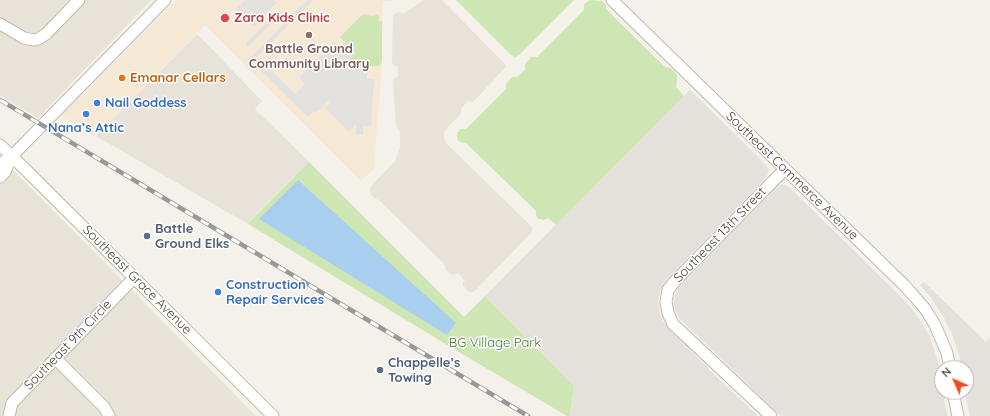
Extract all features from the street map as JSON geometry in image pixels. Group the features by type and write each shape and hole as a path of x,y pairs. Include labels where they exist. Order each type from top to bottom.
{"street":[{"path":"0,24 29,40 42,38 79,0"},
{"path":"0,164 12,156 165,0"},
{"name":"Southeast Commerce Avenue","path":"612,0 904,285 926,310 935,325 947,352 948,360"},
{"name":"Southeast Grace Avenue","path":"0,145 273,416"},
{"path":"0,177 5,172 12,156"},
{"name":"Southeast 13th Street","path":"770,416 676,327 669,317 666,306 667,294 675,280 785,169"},
{"name":"Southeast 9th Circle","path":"9,416 12,403 134,278"},
{"path":"55,358 104,407 109,416"},
{"path":"955,400 958,416"}],"shaded area":[{"path":"0,0 151,0 38,118 0,95"},
{"path":"176,0 397,0 383,2 382,62 374,169 361,181 205,25 96,136 60,116"},
{"path":"245,0 274,0 277,2 254,26 236,9"},
{"path":"307,0 313,0 252,62 249,59"},
{"path":"422,0 442,0 505,64 506,67 473,102 468,101 461,109 461,114 444,133 446,143 531,226 533,230 474,292 469,292 463,286 465,281 458,273 451,275 446,270 445,265 379,200 372,196 370,191 371,186 395,161 400,148 400,132 396,126 393,80 398,76 398,67 392,63 393,15 400,12 403,14"},
{"path":"279,10 282,13 248,47 245,44"},
{"path":"197,34 262,101 255,109 309,162 248,224 96,136"},
{"path":"345,42 356,53 350,59 358,66 368,66 367,79 374,79 371,126 363,126 363,135 356,135 356,125 349,132 325,108 331,103 329,100 316,113 314,111 308,117 259,69 264,63 295,94 305,84 299,78 334,43 339,48"},
{"path":"690,90 765,164 769,170 763,181 666,280 660,292 658,301 659,309 661,318 669,329 758,416 570,416 574,386 485,296"},
{"path":"0,159 15,172 256,416 0,416"},
{"path":"781,184 790,188 898,294 920,320 929,335 938,360 934,360 934,400 944,400 947,416 781,416 680,319 675,311 674,302 676,292 679,287"},
{"path":"924,282 986,342 990,338 990,416 970,416 967,400 974,400 974,360 960,360 952,334 943,316 920,285"}],"green space":[{"path":"456,0 574,0 519,55 515,57 511,55"},
{"path":"590,0 602,1 606,5 606,9 665,67 674,71 677,75 676,87 684,96 556,225 548,218 544,220 539,219 536,216 536,211 467,144 458,141 457,136 461,129 466,129 506,89 506,84 512,77 517,77 525,70 525,64 531,57 537,57 584,10 584,4"},
{"path":"363,14 371,16 377,15 379,17 379,21 382,21 382,62 378,66 358,66 355,64 350,59 356,53 340,37"},
{"name":"BG Village Park","path":"309,162 464,317 485,296 574,386 570,416 567,416 457,351 248,224"}],"water":[{"path":"298,180 456,323 447,335 259,219"}],"railway":[{"path":"0,100 528,416"}],"place":[{"name":"Zara Kids Clinic","path":"225,18"},
{"name":"Battle Ground Community Library","path":"309,35"},
{"name":"Emanar Cellars","path":"122,78"},
{"name":"Nail Goddess","path":"97,103"},
{"name":"Nana’s Attic","path":"86,114"},
{"name":"Battle Ground Elks","path":"147,236"},
{"name":"Construction Repair Services","path":"218,292"},
{"name":"Chappelle’s Towing","path":"380,370"}]}
